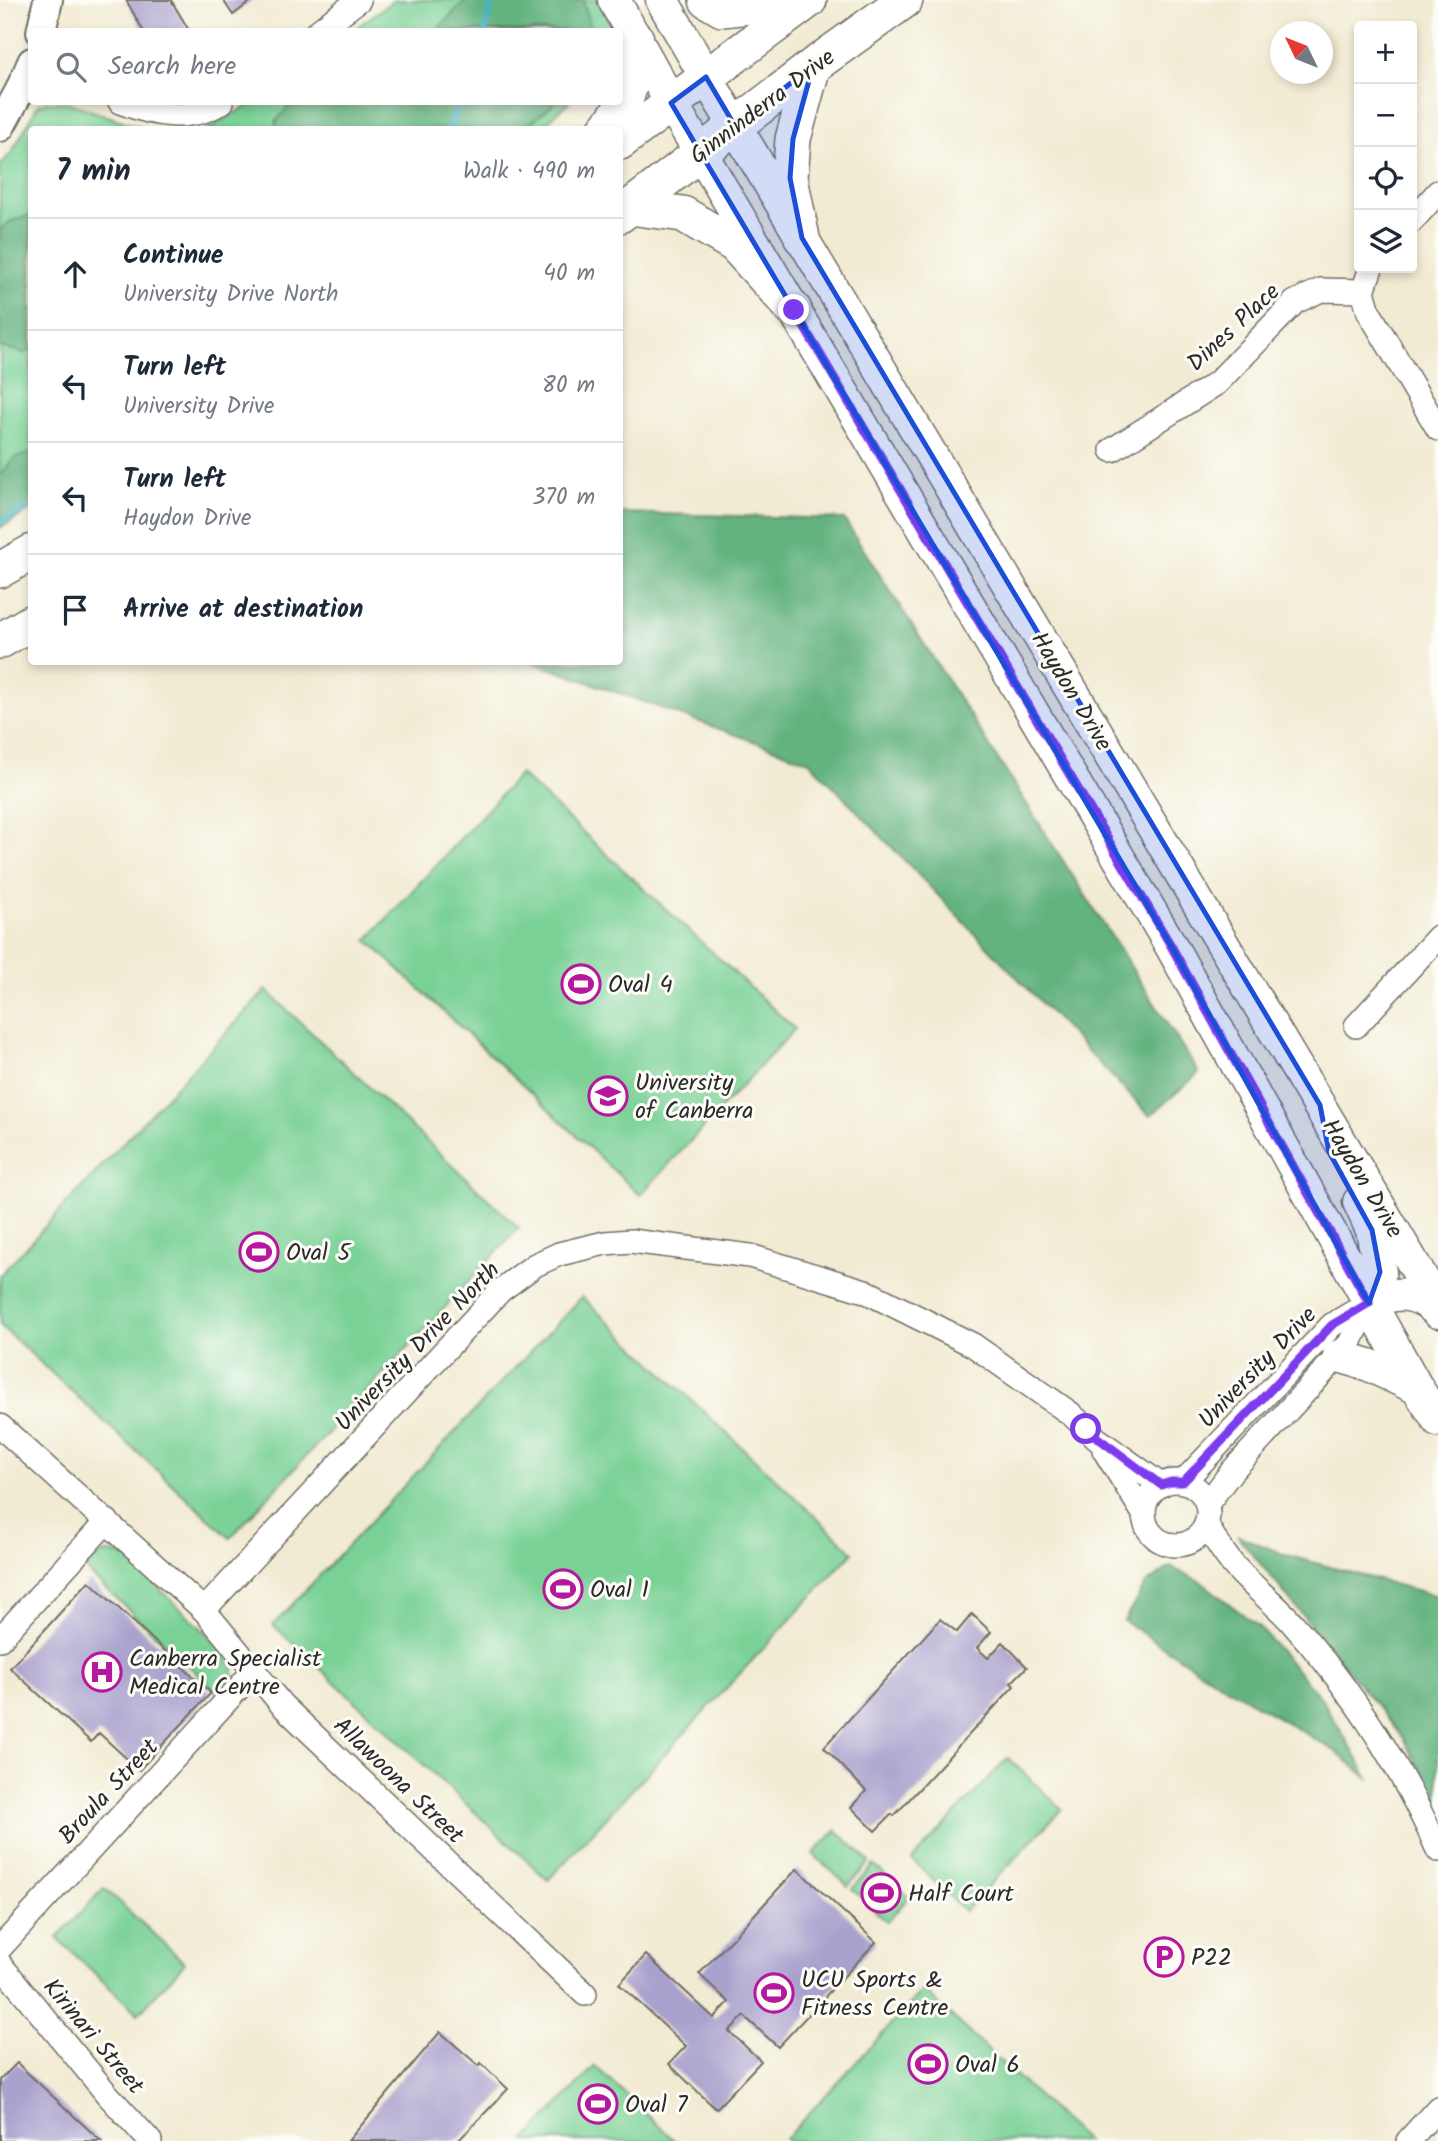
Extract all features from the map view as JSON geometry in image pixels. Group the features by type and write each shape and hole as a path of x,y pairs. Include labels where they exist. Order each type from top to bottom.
{"main road":[{"name":"Haydon Drive","path":"614,0 671,103 1170,944 1369,1303 1438,1420"},
{"name":"Haydon Drive","path":"662,0 1438,1305"},
{"path":"707,0 722,9 766,4 772,0"},
{"path":"623,140 809,0"},
{"name":"Ginninderra Drive","path":"624,211 813,66 905,0"},
{"path":"608,126 626,100 636,39"},
{"path":"802,238 790,178 793,139 813,66"},
{"path":"624,211 683,214 735,245 794,310"},
{"path":"0,570 28,554"},
{"path":"0,641 28,624"},
{"path":"1320,1105 1329,1152 1353,1189 1372,1230 1380,1272 1369,1303"},
{"path":"1369,1303 1389,1294 1417,1296 1438,1312"},
{"path":"1339,1356 1368,1365 1417,1388"}],"street":[{"path":"42,28 48,0"},
{"path":"322,28 359,0"},
{"path":"0,127 28,71"},
{"path":"129,105 153,113 180,115 206,110 216,105"},
{"path":"1417,215 1438,192"},
{"path":"1369,273 1363,291 1368,312 1438,429"},
{"name":"Dines Place","path":"1112,450 1217,383 1295,302 1321,290 1363,291"},
{"path":"1356,1026 1438,937"},
{"name":"University Drive North","path":"204,1610 501,1290 536,1265 559,1254 605,1242 631,1241 750,1256 865,1292 973,1345 1071,1414 1097,1439 1172,1483"},
{"name":"University Drive","path":"1207,1515 1232,1471 1350,1343 1369,1303"},
{"name":"University Drive","path":"1172,1483 1332,1325 1369,1303"},
{"name":"Allawoona Street","path":"0,1426 204,1610 282,1705 585,1994"},
{"name":"University Drive North","path":"1097,1439 1144,1514"},
{"path":"1235,1568 1207,1515 1198,1490 1172,1483 1147,1500 1144,1514 1149,1531 1154,1537 1170,1545 1188,1544 1235,1568 1294,1624 1378,1733 1438,1850"},
{"path":"1188,1544 1202,1533 1207,1515"},
{"path":"0,1639 107,1521"},
{"name":"Broula Street","path":"0,1948 255,1670"},
{"name":"Kirinari Street","path":"0,1964 107,2094 150,2141"},
{"path":"1408,2141 1438,2108"}],"highlighted area":[{"path":"813,66 793,139 790,178 802,238 1320,1105 1329,1152 1372,1230 1380,1272 1369,1303 1170,944 671,103 706,77 735,126"}],"green space":[{"path":"394,0 598,0 614,28 356,28"},
{"path":"466,0 583,0 591,28 439,28"},
{"path":"38,105 76,105 136,126 28,126 28,495 0,510 0,166 12,152"},
{"path":"249,105 566,105 543,126 213,126"},
{"path":"290,105 552,105 527,126 276,126 276,121"},
{"path":"28,216 28,351 24,353 0,347 0,230 11,221"},
{"path":"28,454 28,512 0,528 0,476 14,458"},
{"path":"623,513 844,519 1199,1073 1150,1116 809,761 540,665 623,665"},
{"name":"Oval 4","path":"520,774 795,1029 640,1195 367,940"},
{"name":"Oval 5","path":"266,990 519,1228 230,1538 0,1325 0,1275"},
{"name":"Oval 1","path":"582,1297 853,1552 548,1880 273,1625"},
{"path":"1237,1535 1286,1555 1438,1596 1438,1804 1403,1738"},
{"path":"104,1553 119,1554 127,1558 218,1644 233,1668 232,1686 227,1683 219,1694 91,1575 85,1567"},
{"path":"1170,1567 1200,1581 1259,1627 1322,1699 1370,1780 1335,1751 1201,1672 1124,1621 1146,1584"},
{"path":"1008,1758 1062,1809 965,1911 912,1860"},
{"name":"Half Court","path":"836,1830 870,1862 848,1886 813,1854"},
{"name":"Half Court","path":"874,1865 909,1897 887,1922 852,1889"},
{"path":"104,1888 185,1963 138,2014 57,1938"},
{"name":"Oval 6","path":"923,1990 1086,2141 785,2139"},
{"name":"Oval 7","path":"595,2066 675,2141 525,2141"}],"building":[{"path":"126,0 171,0 188,28 142,28"},
{"path":"223,0 253,0 233,15"},
{"name":"Canberra Specialist Medical Centre","path":"89,1581 211,1693 139,1770 99,1733 91,1742 10,1668"},
{"path":"972,1614 991,1632 977,1648 988,1658 1003,1642 1027,1667 1011,1683 1014,1686 894,1816 892,1814 875,1831 851,1807 866,1791 824,1747 940,1619 957,1632"},
{"name":"UCU Sports & Fitness Centre","path":"797,1869 876,1942 778,2047 744,2016 729,2031 761,2061 716,2109 669,2064 686,2046 619,1984 646,1955 714,2018 729,2002 699,1974"},
{"path":"440,2032 479,2066 481,2063 508,2089 458,2141 348,2141"},
{"path":"17,2063 101,2141 0,2141 0,2080"}],"waterway":[{"path":"486,28 492,0"},
{"path":"449,126 459,105"},
{"path":"0,522 27,508"}],"place":[{"name":"Oval 4","path":"581,984"},
{"name":"University of Canberra","path":"608,1096"},
{"name":"Oval 5","path":"259,1252"},
{"name":"Oval 1","path":"563,1589"},
{"name":"Canberra Specialist Medical Centre","path":"102,1672"},
{"name":"Half Court","path":"881,1893"},
{"name":"P22","path":"1164,1957"},
{"name":"UCU Sports & Fitness Centre","path":"774,1993"},
{"name":"Oval 6","path":"928,2064"},
{"name":"Oval 7","path":"598,2104"}],"route":[{"path":"794,310 1170,944 1369,1303 1332,1325 1183,1482 1161,1485 1086,1429"}]}
